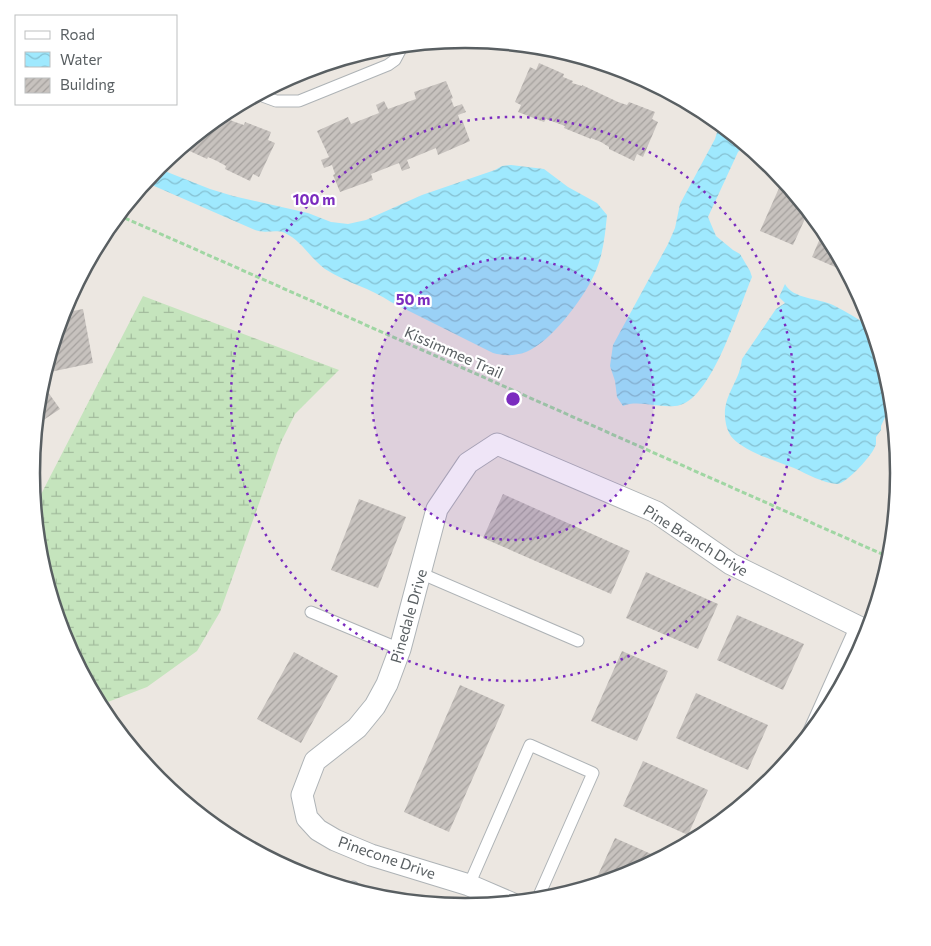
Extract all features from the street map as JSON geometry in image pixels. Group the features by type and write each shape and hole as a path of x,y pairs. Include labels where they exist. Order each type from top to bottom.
{"street":[{"name":"Pine Branch Drive","path":"468,463 497,444 656,512 732,564 862,629"},
{"name":"Pinedale Drive","path":"323,754 357,728 375,706 387,684 400,649 436,509 468,463"},
{"name":"Pinecone Drive","path":"323,754 315,762 302,795 307,818 318,830 335,840 371,855 469,885 498,897"}],"lane":[{"path":"266,98 276,102 299,101 388,65 398,53"},
{"path":"420,573 578,640"},
{"path":"311,612 400,649"},
{"path":"828,695 860,632"},
{"path":"469,885 530,745 593,773 541,891"}],"path":[{"name":"Kissimmee Trail","path":"125,218 883,555"}],"green space":[{"path":"143,296 339,370 295,414 281,442 220,612 197,651 147,687 108,702 97,686 72,636 54,583 48,556 41,495"}],"water":[{"path":"718,130 741,149 708,217 716,236 740,254 752,277 724,349 703,385 692,398 680,405 674,406 629,404 623,406 617,397 615,381 610,366 613,345 668,244 675,228 680,204 715,139"},
{"path":"511,165 544,169 568,187 597,203 607,215 600,261 582,296 556,330 546,339 526,352 509,355 493,353 375,293 333,274 320,265 296,240 285,233 255,230 152,185 166,171 233,196 308,213 331,222 348,224 366,220 422,195 502,166"},
{"path":"785,284 794,293 833,305 863,323 877,363 887,414 881,430 876,437 874,449 853,474 841,483 837,484 821,480 747,449 736,441 727,428 726,406 742,359 776,309 785,303 779,297"}],"building":[{"path":"539,63 564,74 563,77 573,81 572,83 582,85 618,102 627,105 629,102 655,112 652,119 658,122 643,157 637,154 634,161 609,149 609,147 601,142 564,128 565,126 546,119 544,122 518,112 521,105 515,102 530,67 536,70"},
{"path":"446,81 453,98 451,99 454,107 462,104 466,112 458,115 461,124 463,122 470,141 438,155 436,148 407,160 410,168 402,171 399,163 371,174 373,180 340,192 333,175 335,174 332,165 324,168 321,160 329,157 317,131 348,117 351,124 379,113 376,105 384,101 388,109 416,99 414,92"},
{"path":"228,119 244,125 245,122 271,132 268,140 275,143 259,177 253,174 250,181 225,169 226,166 217,161 208,157 207,159 188,150"},
{"path":"780,186 806,218 793,245 760,231"},
{"path":"820,238 838,268 812,257"},
{"path":"83,309 93,363 52,372 54,363 72,311"},
{"path":"48,392 60,409 44,420"},
{"path":"503,494 630,551 611,594 483,538"},
{"path":"359,499 406,517 378,588 331,570"},
{"path":"646,572 718,604 698,649 626,618"},
{"path":"737,615 804,644 783,690 717,660"},
{"path":"622,651 668,671 637,741 591,721"},
{"path":"294,652 338,676 301,743 257,719"},
{"path":"460,685 505,705 449,832 404,812"},
{"path":"696,693 768,725 748,770 676,738"},
{"path":"643,761 708,790 688,835 623,806"},
{"path":"615,838 654,855 628,866 597,878"}]}
